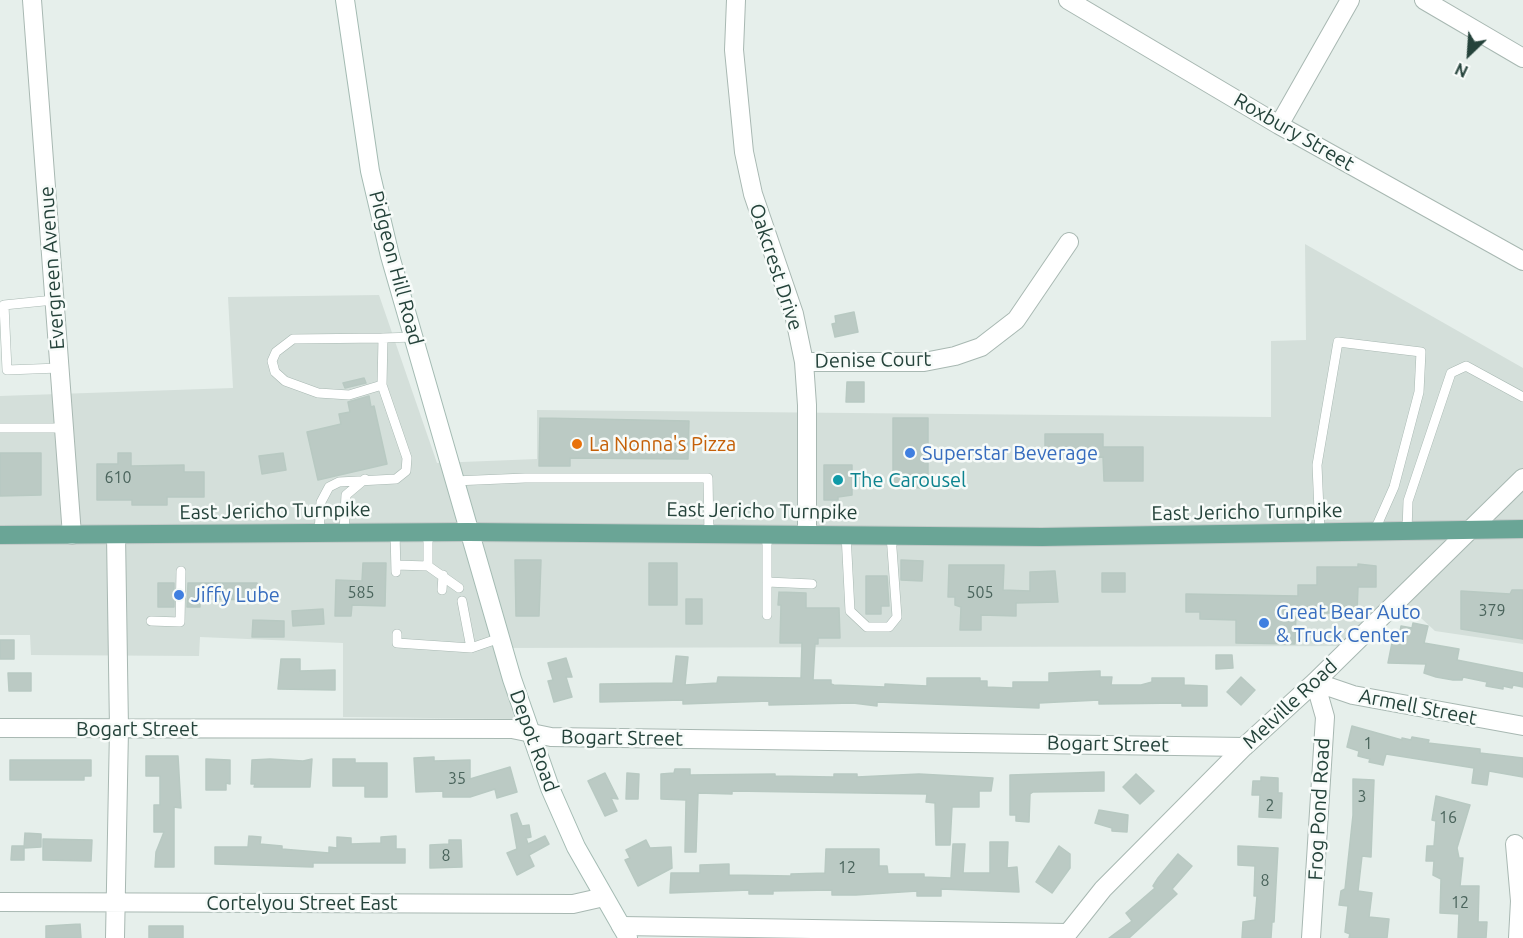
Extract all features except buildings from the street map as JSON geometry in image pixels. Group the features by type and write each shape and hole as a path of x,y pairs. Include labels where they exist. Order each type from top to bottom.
{"main road":[{"name":"East Jericho Turnpike","path":"0,535 468,532 1054,537 1523,529"}],"street":[{"name":"Evergreen Avenue","path":"32,0 72,535"},
{"name":"Pidgeon Hill Road","path":"345,0 370,171 390,256 415,337 468,532"},
{"name":"Oakcrest Drive","path":"736,0 734,50 744,152 753,194 794,314 804,362 807,405 807,534"},
{"name":"Roxbury Street","path":"1068,0 1279,124 1523,261"},
{"path":"1279,124 1350,0"},
{"path":"1424,0 1523,58"},
{"name":"Denise Court","path":"804,362 924,362 954,356 981,347 1016,320 1069,242"},
{"name":"Melville Road","path":"1066,936 1103,889 1244,747 1315,682 1523,478"},
{"name":"Depot Road","path":"468,532 500,638 550,788 576,847 625,932"},
{"path":"115,938 118,729 116,535"},
{"name":"Armell Street","path":"1315,682 1353,695 1523,726"},
{"name":"Frog Pond Road","path":"1311,938 1324,717 1315,682"},
{"name":"Bogart Street","path":"0,728 512,729 551,737 1244,747"},
{"path":"1515,844 1520,901 1518,938"},
{"name":"Cortelyou Street East","path":"0,902 573,904 604,897"},
{"path":"625,932 1066,936"}],"lane":[{"path":"54,300 4,305 8,370 59,368"},
{"path":"382,385 349,395 318,393 285,381 275,372 272,361 276,352 293,339 415,337"},
{"path":"319,532 321,502 329,487 339,482 396,479 406,471 407,458 382,385 383,338"},
{"path":"1320,532 1317,465 1338,342 1421,351 1419,393 1394,487 1374,532"},
{"path":"1407,531 1408,501 1451,373 1466,366 1523,397"},
{"path":"0,428 64,428"},
{"path":"454,481 535,477 708,478 709,533"},
{"path":"344,532 346,495 365,479"},
{"path":"395,532 396,569 428,566 459,588"},
{"path":"428,532 428,566"},
{"path":"767,534 767,615"},
{"path":"846,534 850,611 867,627 889,627 897,617 891,535"},
{"path":"151,621 180,622 181,572"},
{"path":"442,590 443,575"},
{"path":"767,582 812,584"},
{"path":"462,601 471,648"},
{"path":"397,634 397,643 418,639 440,646 471,648 500,638"},
{"path":"440,646 441,634"}],"shaded area":[{"path":"1305,244 1523,368 1523,644 1435,631 1407,605 1365,646 493,648 517,719 343,717 343,643 200,637 199,656 31,655 30,635 0,635 0,396 233,388 228,297 379,295 437,463 537,459 537,410 1271,417 1271,341 1306,340"}],"place":[{"name":"La Nonna's Pizza","path":"577,444"},
{"name":"Superstar Beverage","path":"910,453"},
{"name":"The Carousel","path":"838,480"},
{"name":"Jiffy Lube","path":"179,595"},
{"name":"Great Bear Auto & Truck Center","path":"1264,623"}]}
